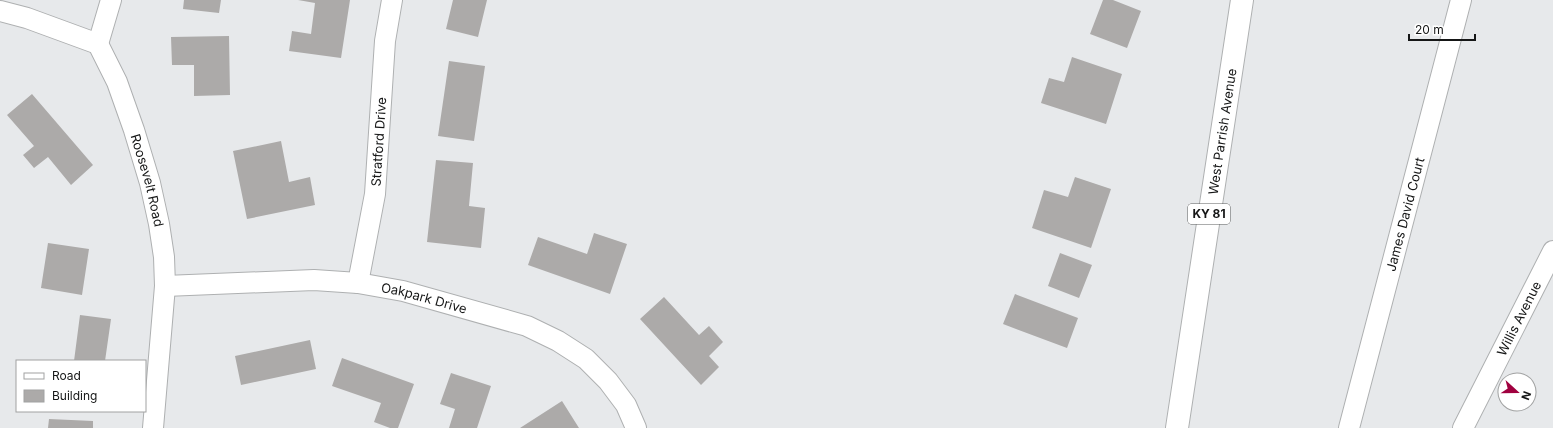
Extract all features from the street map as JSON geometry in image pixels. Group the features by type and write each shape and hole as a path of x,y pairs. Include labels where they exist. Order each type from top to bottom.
{"main road":[{"name":"West Parrish Avenue","path":"1177,428 1242,0"}],"street":[{"path":"0,11 27,18 98,44 111,0"},
{"name":"Stratford Drive","path":"358,283 375,194 385,41 392,0"},
{"name":"James David Court","path":"1349,428 1461,0"},
{"name":"Roosevelt Road","path":"98,44 117,82 134,130 150,183 164,257 165,286 153,428"},
{"name":"Willis Avenue","path":"1463,428 1553,251"},
{"name":"Oakpark Drive","path":"165,286 314,280 358,283 403,291 527,326 558,341 586,359 608,381 626,405 636,428"}],"building":[{"path":"184,0 221,0 219,13 183,9"},
{"path":"298,0 350,0 341,58 289,51 292,31 311,34 315,3"},
{"path":"453,0 487,0 478,37 446,29"},
{"path":"1103,0 1113,0 1141,11 1127,48 1090,34"},
{"path":"229,36 230,95 194,96 194,65 172,65 171,37"},
{"path":"1072,57 1122,74 1106,124 1041,103 1049,78 1064,82"},
{"path":"449,61 485,66 474,141 438,136"},
{"path":"32,94 93,165 71,185 48,157 34,168 23,155 34,146 7,115"},
{"path":"281,141 289,182 310,177 315,205 247,219 233,151"},
{"path":"436,160 473,163 469,206 485,208 481,248 427,242"},
{"path":"1075,177 1111,189 1091,248 1032,228 1044,190 1068,197"},
{"path":"594,233 627,244 610,294 528,265 538,237 587,254"},
{"path":"48,243 89,249 82,295 41,288"},
{"path":"1060,253 1092,265 1079,298 1048,286"},
{"path":"1015,294 1078,318 1067,348 1003,324"},
{"path":"664,297 699,335 709,326 723,342 709,356 719,367 701,385 640,319"},
{"path":"80,315 111,319 105,360 74,360"},
{"path":"310,340 316,369 241,385 235,356"},
{"path":"342,358 414,384 398,428 390,428 374,422 381,403 332,386"},
{"path":"451,373 491,386 477,428 449,428 455,409 440,404"},
{"path":"562,401 579,428 520,428"},
{"path":"49,419 93,421 93,428 48,428"}]}
